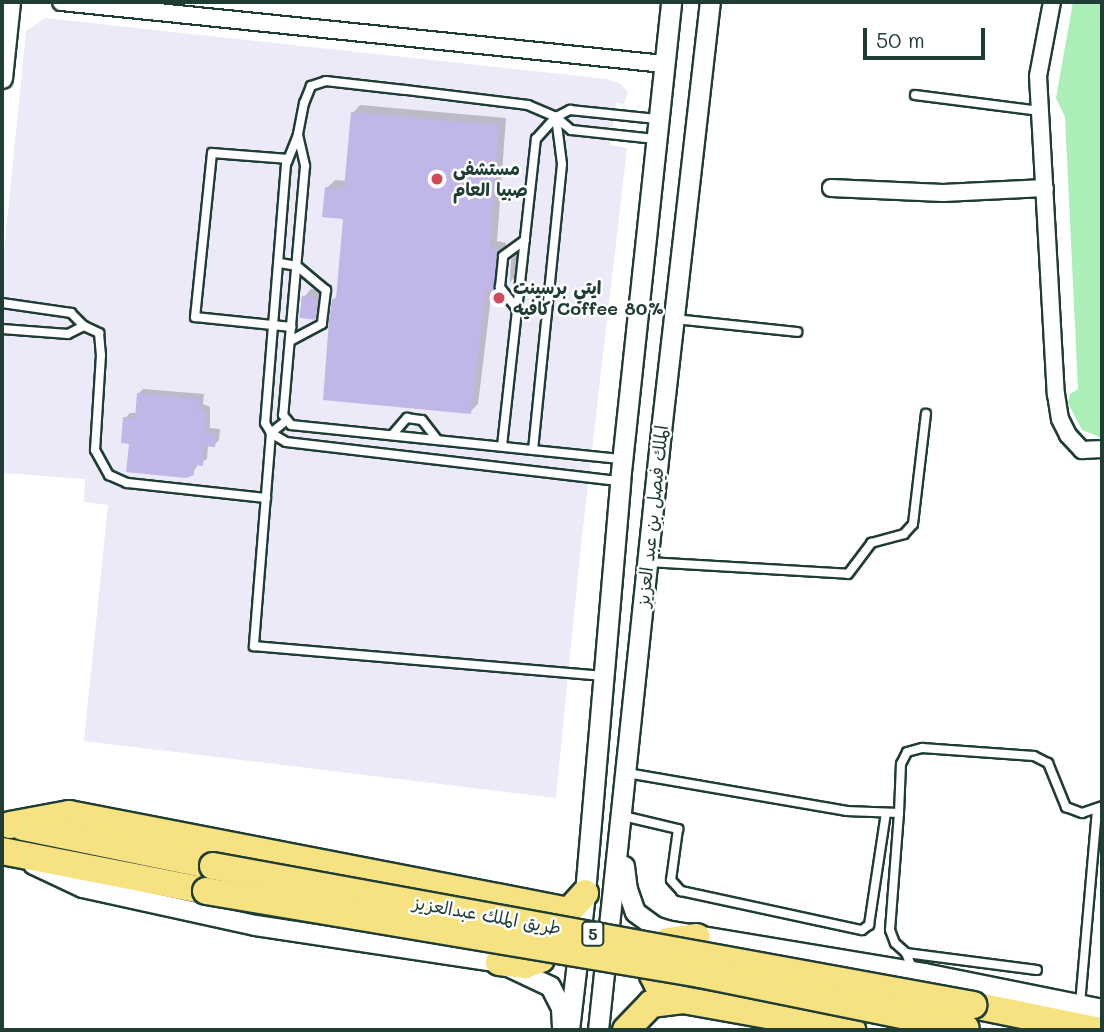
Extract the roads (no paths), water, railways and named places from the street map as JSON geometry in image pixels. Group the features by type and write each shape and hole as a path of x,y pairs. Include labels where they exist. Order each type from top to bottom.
{"highway":[{"path":"6,823 69,814 569,911 585,893"},
{"name":"طريق الملك عبدالعزيز","path":"6,823 209,879"},
{"name":"طريق الملك عبدالعزيز","path":"4,851 209,879 972,1021 1096,1030"},
{"path":"499,962 524,965 541,958 549,938 541,918 514,902"},
{"path":"697,937 668,941 655,954 653,975 659,987 668,995 683,1000 852,1030"},
{"path":"626,1030 652,1003 683,1000"}],"street":[{"path":"2,78 10,2"},
{"path":"61,2 664,64"},
{"name":"الملك فيصل بن عبد العزيز","path":"569,1030 585,893 620,481 671,2"},
{"name":"الملك فيصل بن عبد العزيز","path":"598,1030 710,2"},
{"path":"1052,2 1038,76 1060,419 1082,450 1102,449"},
{"path":"831,188 943,193 1045,188"},
{"path":"621,826 627,889 635,912 654,926 697,937 909,962 1102,1009"},
{"path":"4,851 82,887 255,925 499,962 550,986 561,1008 562,1030"}],"lane":[{"path":"620,481 286,442 271,433 265,423 265,400 288,159 299,135 304,103 312,86 326,81 528,105 556,117 572,130 656,129"},
{"path":"915,95 1040,111"},
{"path":"502,446 536,139 556,117 569,110 656,129"},
{"path":"533,450 562,164 556,117"},
{"path":"299,135 306,166 283,415 291,425 623,459"},
{"path":"288,159 212,153 195,317 291,327"},
{"path":"517,309 500,287 503,256 524,240"},
{"path":"279,263 297,266 326,290 322,324 290,341"},
{"path":"2,303 71,313 84,326 95,329 100,338 95,450 108,475 127,483 266,498"},
{"path":"674,319 797,332"},
{"path":"2,329 68,334 84,326"},
{"path":"648,562 848,574 871,543 904,534 913,524 926,414"},
{"path":"392,435 407,418 422,420 437,439"},
{"path":"287,420 271,433 254,646 603,676"},
{"path":"1037,970 909,962 895,943 890,930 901,764 908,752 922,748 1042,759 1054,775 1066,807 1083,813 1100,808 1080,1004"},
{"path":"626,773 846,811 899,813"},
{"path":"621,826 678,829 671,880 681,891 862,930 869,925 886,813"}],"place":[{"name":"مستشفى صبيا العام","path":"437,179"},
{"name":"ايتي برسينت كافيه Coffee 80%","path":"499,298"}]}
